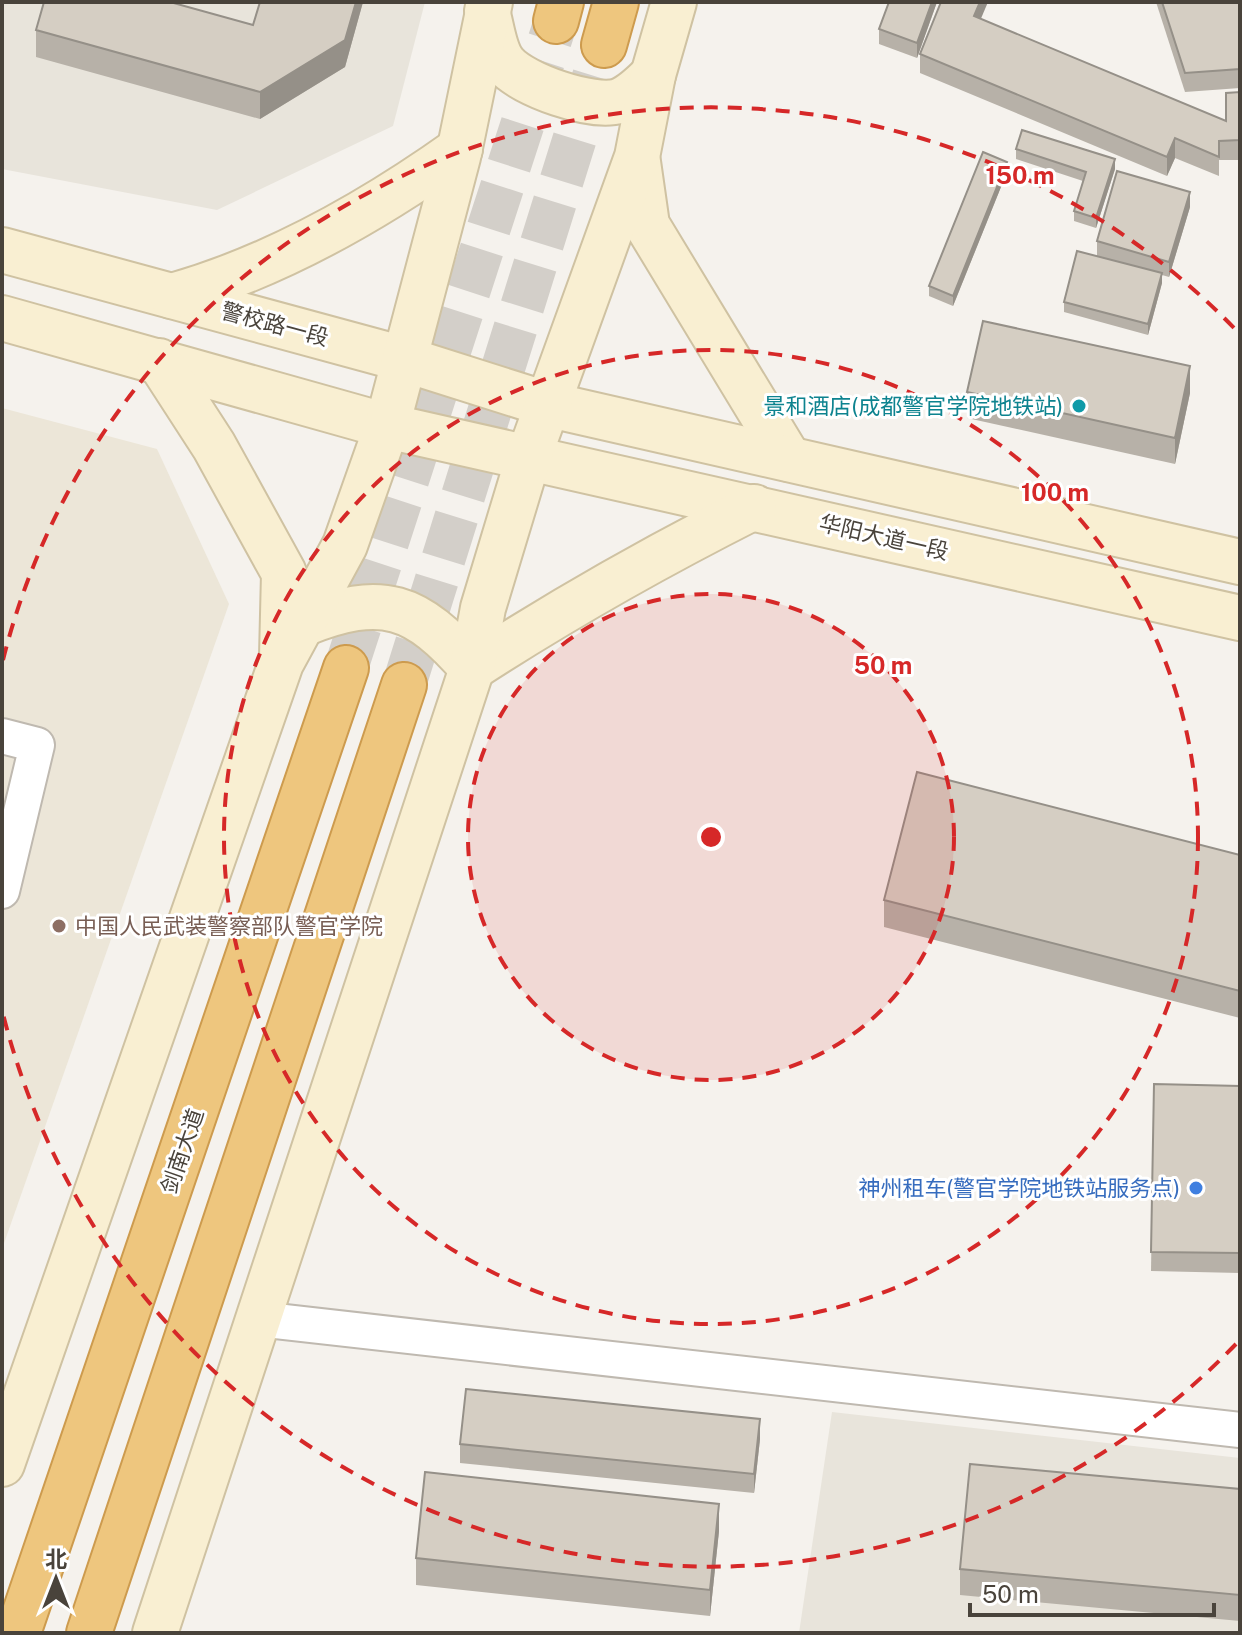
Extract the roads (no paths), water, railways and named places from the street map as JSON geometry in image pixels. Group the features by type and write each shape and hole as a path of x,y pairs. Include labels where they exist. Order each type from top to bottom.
{"highway":[{"path":"604,45 616,2"},
{"name":"剑南大道","path":"18,1633 346,668"},
{"path":"89,1633 404,685"}],"main road":[{"path":"155,1633 472,668 483,608 528,459 637,157 653,75 674,2"},
{"path":"488,7 502,61 517,76 549,91 617,102 637,90 653,75"},
{"path":"2,1464 281,663 345,545 387,426 407,360 460,149 488,7"},
{"path":"172,296 206,287 284,252 397,194 460,149"},
{"path":"637,157 647,225 789,459"},
{"name":"警校路一段","path":"2,250 407,360 546,404"},
{"path":"2,318 387,426 528,459"},
{"path":"159,361 214,446 284,573 281,663"},
{"path":"546,404 1240,562"},
{"name":"华阳大道一段","path":"528,459 754,507 1240,618"},
{"path":"472,668 543,622 651,560 754,507"},
{"path":"303,624 336,611 385,604 443,635 472,668"}],"street":[{"path":"2,736 37,745 2,891"},
{"path":"258,1319 1240,1430"}],"tunnel":[{"path":"346,668 556,21"},
{"path":"404,685 604,45"}],"place":[{"name":"景和酒店(成都警官学院地铁站)","path":"1079,406"},
{"name":"中国人民武装警察部队警官学院","path":"59,926"},
{"name":"神州租车(警官学院地铁站服务点)","path":"1196,1188"}]}
